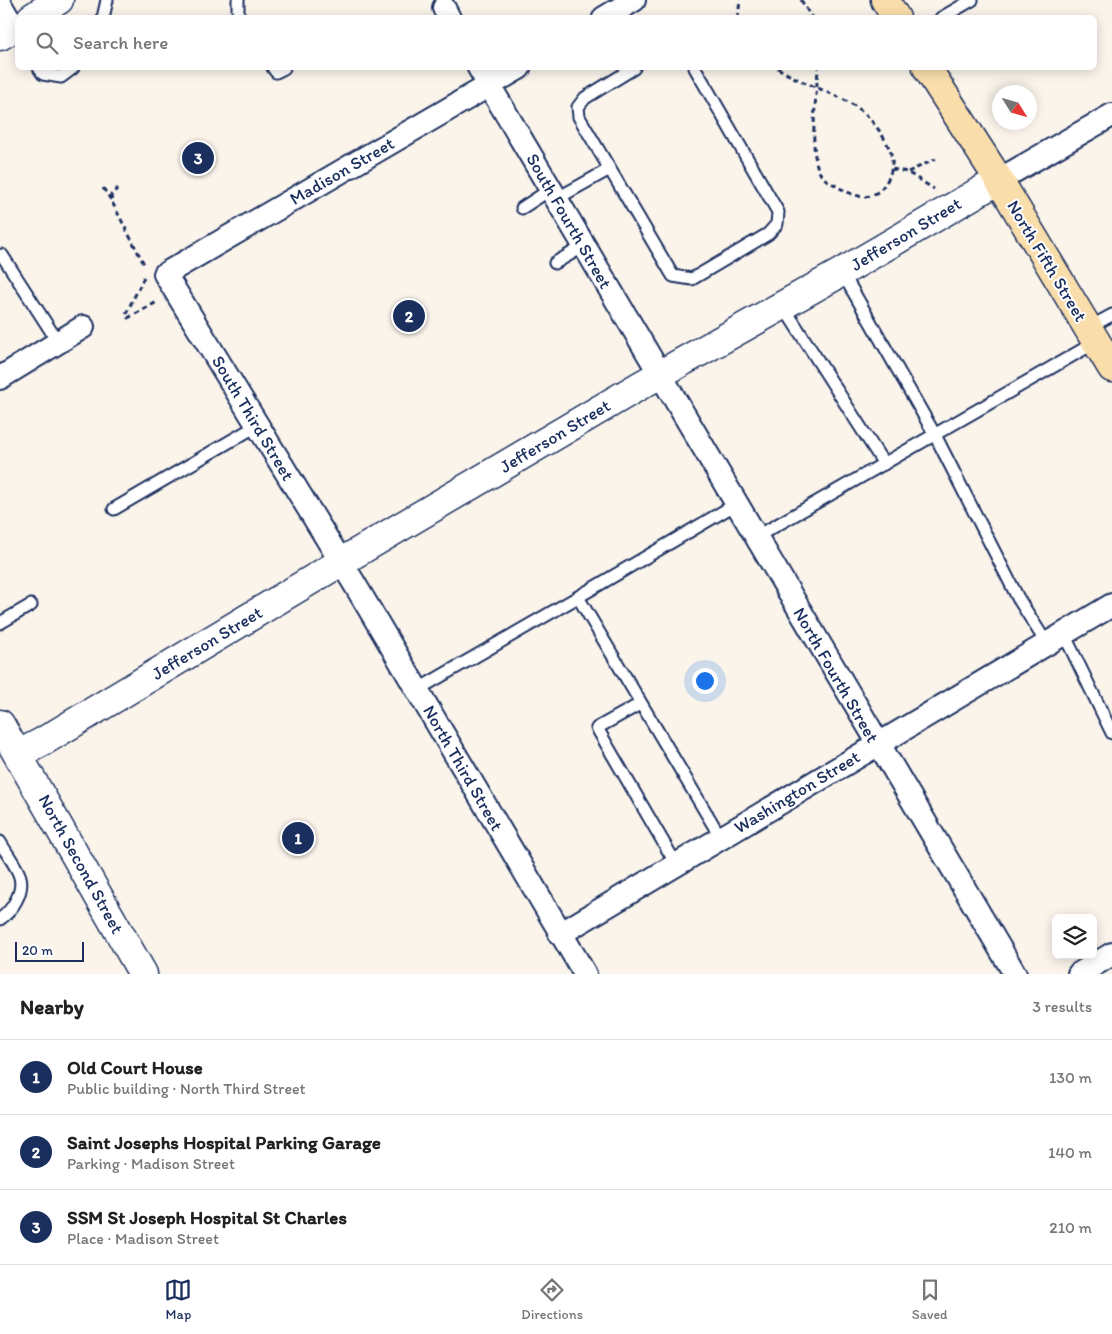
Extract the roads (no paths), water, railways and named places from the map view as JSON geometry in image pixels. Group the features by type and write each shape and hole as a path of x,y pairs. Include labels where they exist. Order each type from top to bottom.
{"main road":[{"path":"885,0 894,15"},
{"name":"North Fifth Street","path":"929,70 999,180 1112,368"}],"street":[{"path":"36,15 59,0"},
{"path":"609,15 634,0"},
{"path":"0,4 15,26"},
{"name":"Madison Street","path":"154,272 484,76 510,70"},
{"name":"South Fourth Street","path":"484,76 659,375"},
{"name":"Jefferson Street","path":"9,757 50,737 341,562 659,375 842,272 1112,115"},
{"name":"South Third Street","path":"154,272 258,426 341,562"},
{"path":"0,378 83,326"},
{"name":"North Fourth Street","path":"659,375 1014,974"},
{"name":"North Third Street","path":"341,562 585,974"},
{"name":"Washington Street","path":"560,934 1112,605"},
{"name":"North Second Street","path":"0,724 9,757 143,974"},
{"path":"1079,974 1112,954"}],"lane":[{"path":"104,15 107,0"},
{"path":"947,15 972,0"},
{"path":"40,70 43,74 61,77 70,70"},
{"path":"631,70 585,98 578,107 579,117 608,170 673,276 681,279 692,279 768,234 777,224 778,212 696,70"},
{"path":"522,208 608,170"},
{"path":"555,263 584,246"},
{"path":"2,255 58,342"},
{"path":"842,272 935,435 1018,598 1055,639 1112,733"},
{"path":"782,306 884,464"},
{"path":"756,537 935,435 1092,335 1112,315"},
{"path":"114,509 258,426"},
{"path":"417,690 736,504"},
{"path":"578,597 720,838"},
{"path":"0,623 31,605"},
{"path":"640,704 597,728 676,864"},
{"path":"0,842 21,878 20,892 14,904 0,918"}],"place":[{"name":"SSM St Joseph Hospital St Charles","path":"198,158"},
{"name":"Saint Josephs Hospital Parking Garage","path":"409,316"},
{"name":"Old Court House","path":"298,838"}]}
